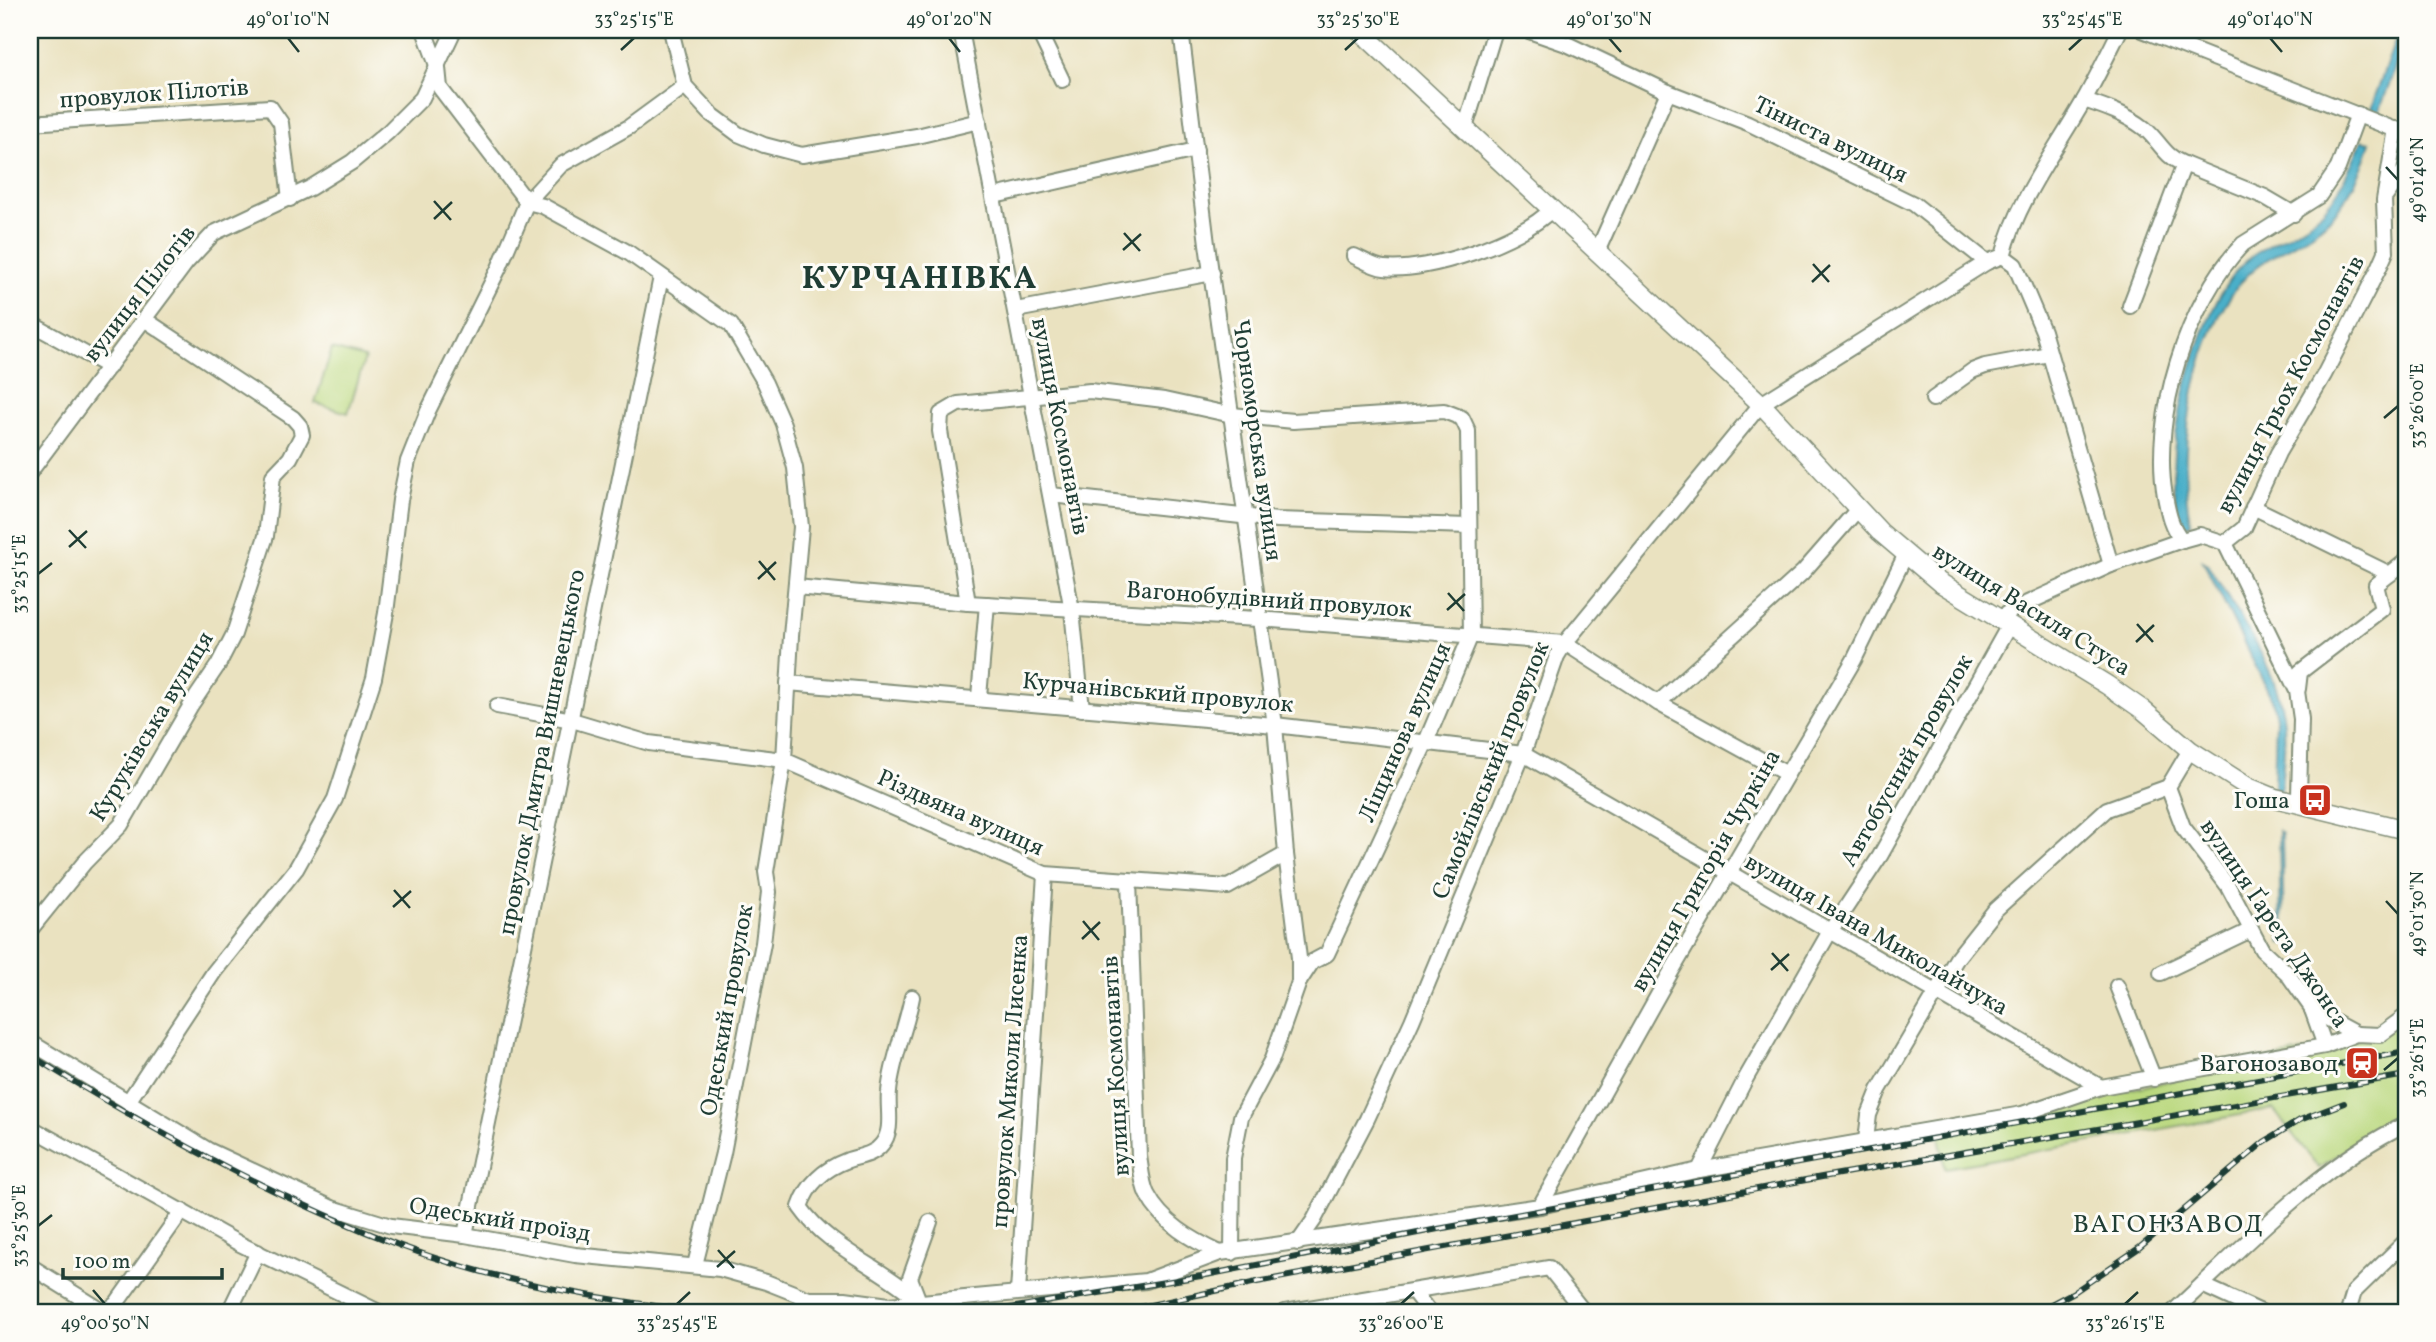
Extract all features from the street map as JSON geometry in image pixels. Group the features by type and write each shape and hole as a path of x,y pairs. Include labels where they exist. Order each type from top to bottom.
{"main road":[{"name":"вулиця Василя Стуса","path":"1359,30 1761,404 1905,556 2003,624 2116,691 2159,722 2190,750 2248,787 2296,803 2406,830"}],"street":[{"path":"424,30 438,68 440,88 527,202 569,219 629,253 731,325 750,353 779,414 796,480 801,527 784,760"},
{"name":"вулиця Пілотів","path":"30,472 186,263 214,233 239,219 290,199 352,162 388,132 422,98 454,30"},
{"path":"671,30 685,86 710,114 738,134 764,145 802,155 917,136 979,121"},
{"name":"вулиця Космонавтів","path":"961,30 1072,610 1082,709"},
{"path":"1038,30 1062,80"},
{"name":"Чорноморська вулиця","path":"1181,30 1258,619 1275,726 1286,855 1299,958 1299,982"},
{"path":"1465,128 1495,30"},
{"name":"Тіниста вулиця","path":"1526,30 1569,45 1668,92 1748,123 1914,204 1987,262"},
{"path":"2003,256 2007,241 2040,174 2084,100 2120,30"},
{"path":"2142,30 2401,132"},
{"path":"128,1102 214,972 296,869 335,799 374,678 408,461 428,411 499,268 527,202 561,165 629,127 685,86"},
{"path":"1597,252 1668,92"},
{"path":"2084,100 2130,118 2147,130 2164,152 2184,164 2265,197 2294,214"},
{"name":"провулок Пілотів","path":"30,124 270,107 281,123 290,199"},
{"path":"2182,540 2175,533 2168,512 2162,465 2164,417 2174,371 2206,298 2228,260 2243,244 2310,204 2329,183 2358,114"},
{"name":"вулиця Трьох Космонавтів","path":"2225,543 2244,528 2278,453 2324,375 2386,252 2384,200 2401,132"},
{"path":"994,196 1196,150"},
{"path":"2130,306 2184,164"},
{"path":"2384,200 2406,168"},
{"path":"1354,256 1380,268 1400,269 1432,263 1479,250 1539,221 1551,210"},
{"path":"1987,262 2003,256"},
{"path":"2003,256 2015,265 2043,331 2111,565"},
{"name":"Самойлівський провулок","path":"1297,1243 1314,1220 1367,1119 1412,1021 1523,754 1556,656 1565,643 1761,404 1987,262"},
{"path":"1016,310 1212,274"},
{"name":"провулок Дмитра Вишневецького","path":"465,1235 662,277"},
{"name":"Куруківська вулиця","path":"30,930 84,863 121,825 191,705 218,665 234,634 267,536 273,476 290,458 302,435 300,426 293,418 144,319"},
{"path":"33,329 109,367"},
{"path":"1933,399 1979,369 2049,354"},
{"name":"Ліщинова вулиця","path":"968,603 940,431 942,414 958,404 1032,395 1101,392 1164,400 1231,415 1293,421 1444,411 1462,418 1468,430 1471,635 1425,744 1327,954 1312,962 1299,982 1283,1031 1247,1104 1236,1138 1226,1253"},
{"path":"1051,495 1246,514 1277,520 1469,526"},
{"path":"2253,506 2390,575"},
{"path":"1658,703 1803,572 1858,509"},
{"path":"2003,624 2012,610 2111,565 2200,535 2225,543 2297,691"},
{"name":"вулиця Григорія Чуркіна","path":"1539,1206 1671,972 1730,876 1854,660 1905,556"},
{"path":"2296,803 2299,796 2297,691 2300,672 2382,610 2376,585 2406,561"},
{"name":"Вагонобудівний провулок","path":"796,587 968,603 1258,619 1565,643 1658,703 1787,774"},
{"path":"979,697 987,604"},
{"name":"Автобусний провулок","path":"1699,1170 1746,1078 1829,933 1880,856 2003,624"},
{"name":"Курчанівський провулок","path":"788,683 979,697 1523,754"},
{"name":"Різдвяна вулиця","path":"497,706 572,720 649,743 784,760 1045,874 1228,887 1286,855"},
{"path":"1866,1140 1869,1115 1879,1090 1958,958 1995,910 2107,809 2168,787 2190,750"},
{"name":"вулиця Івана Миколайчука","path":"1523,754 1730,876 2101,1087"},
{"name":"Одеський провулок","path":"695,1265 723,1153 761,957 769,892 766,872 784,760"},
{"name":"вулиця Ґарета Джонса","path":"2168,787 2183,827 2228,886 2262,950 2287,973 2312,1010 2325,1046 2356,1034 2381,1035 2406,1016"},
{"name":"провулок Миколи Лисенка","path":"1017,1292 1045,874"},
{"name":"вулиця Космонавтів","path":"1129,881 1139,1156 1147,1193 1163,1216 1181,1231 1226,1253"},
{"path":"2161,973 2251,930"},
{"path":"2117,986 2154,1079"},
{"path":"912,997 905,1033 894,1060 889,1094 889,1135 881,1147 821,1175 806,1188 800,1207 815,1228 882,1271 919,1301"},
{"path":"2312,1010 2356,1034"},
{"name":"Одеський проїзд","path":"30,1042 208,1150 332,1208 391,1226 465,1235 575,1255 695,1265 766,1282 809,1299 845,1299 889,1305 1146,1281 1226,1253 1539,1206 1699,1170 2022,1114 2101,1087 2325,1046"},
{"path":"2173,1312 2339,1163 2406,1124"},
{"path":"30,1127 258,1252 379,1312"},
{"path":"30,1266 104,1312 109,1311 182,1211"},
{"path":"919,1301 910,1278 930,1222"},
{"path":"2348,1312 2354,1292 2406,1241"},
{"path":"229,1312 258,1252"},
{"path":"1285,1312 1366,1306 1413,1291 1549,1268 1584,1312"},
{"path":"2202,1285 2261,1312"},
{"path":"1413,1291 1429,1312"}],"green space":[{"path":"332,349 365,358 348,413 315,403"},
{"path":"2406,1019 2406,1114 2364,1137 2319,1168 2273,1109 1945,1168 1938,1131 2348,1042"}],"water":[{"path":"2399,30 2406,30 2406,36 2379,113 2374,114 2371,108"},
{"path":"2362,140 2371,142 2351,190 2335,213 2316,230 2253,270 2233,292 2217,321 2194,389 2188,426 2186,495 2191,524 2184,527 2175,503 2173,470 2176,432 2184,392 2210,317 2225,287 2248,259 2308,223 2327,206 2347,174"},
{"path":"2203,561 2208,564 2252,637 2279,696 2285,734 2281,792 2274,787 2276,718 2272,699"},
{"path":"2279,831 2282,834 2284,944 2281,942"}],"railway":[{"path":"985,1312 1201,1276 1438,1229 2406,1052"},
{"path":"30,1055 119,1109 211,1159 305,1205 401,1246 474,1270 549,1288 700,1312"},
{"path":"1118,1312 1257,1282 1822,1177 2406,1075"},
{"path":"2036,1312 2074,1292 2139,1248 2264,1142 2300,1120 2344,1103"}],"place":[{"name":"Гоша","path":"2315,800"},
{"name":"Вагонозавод","path":"2362,1063"}],"district":[{"name":"КУРЧАНІВКА","path":"920,277"},
{"name":"ВАГОНЗАВОД","path":"2169,1223"}]}
